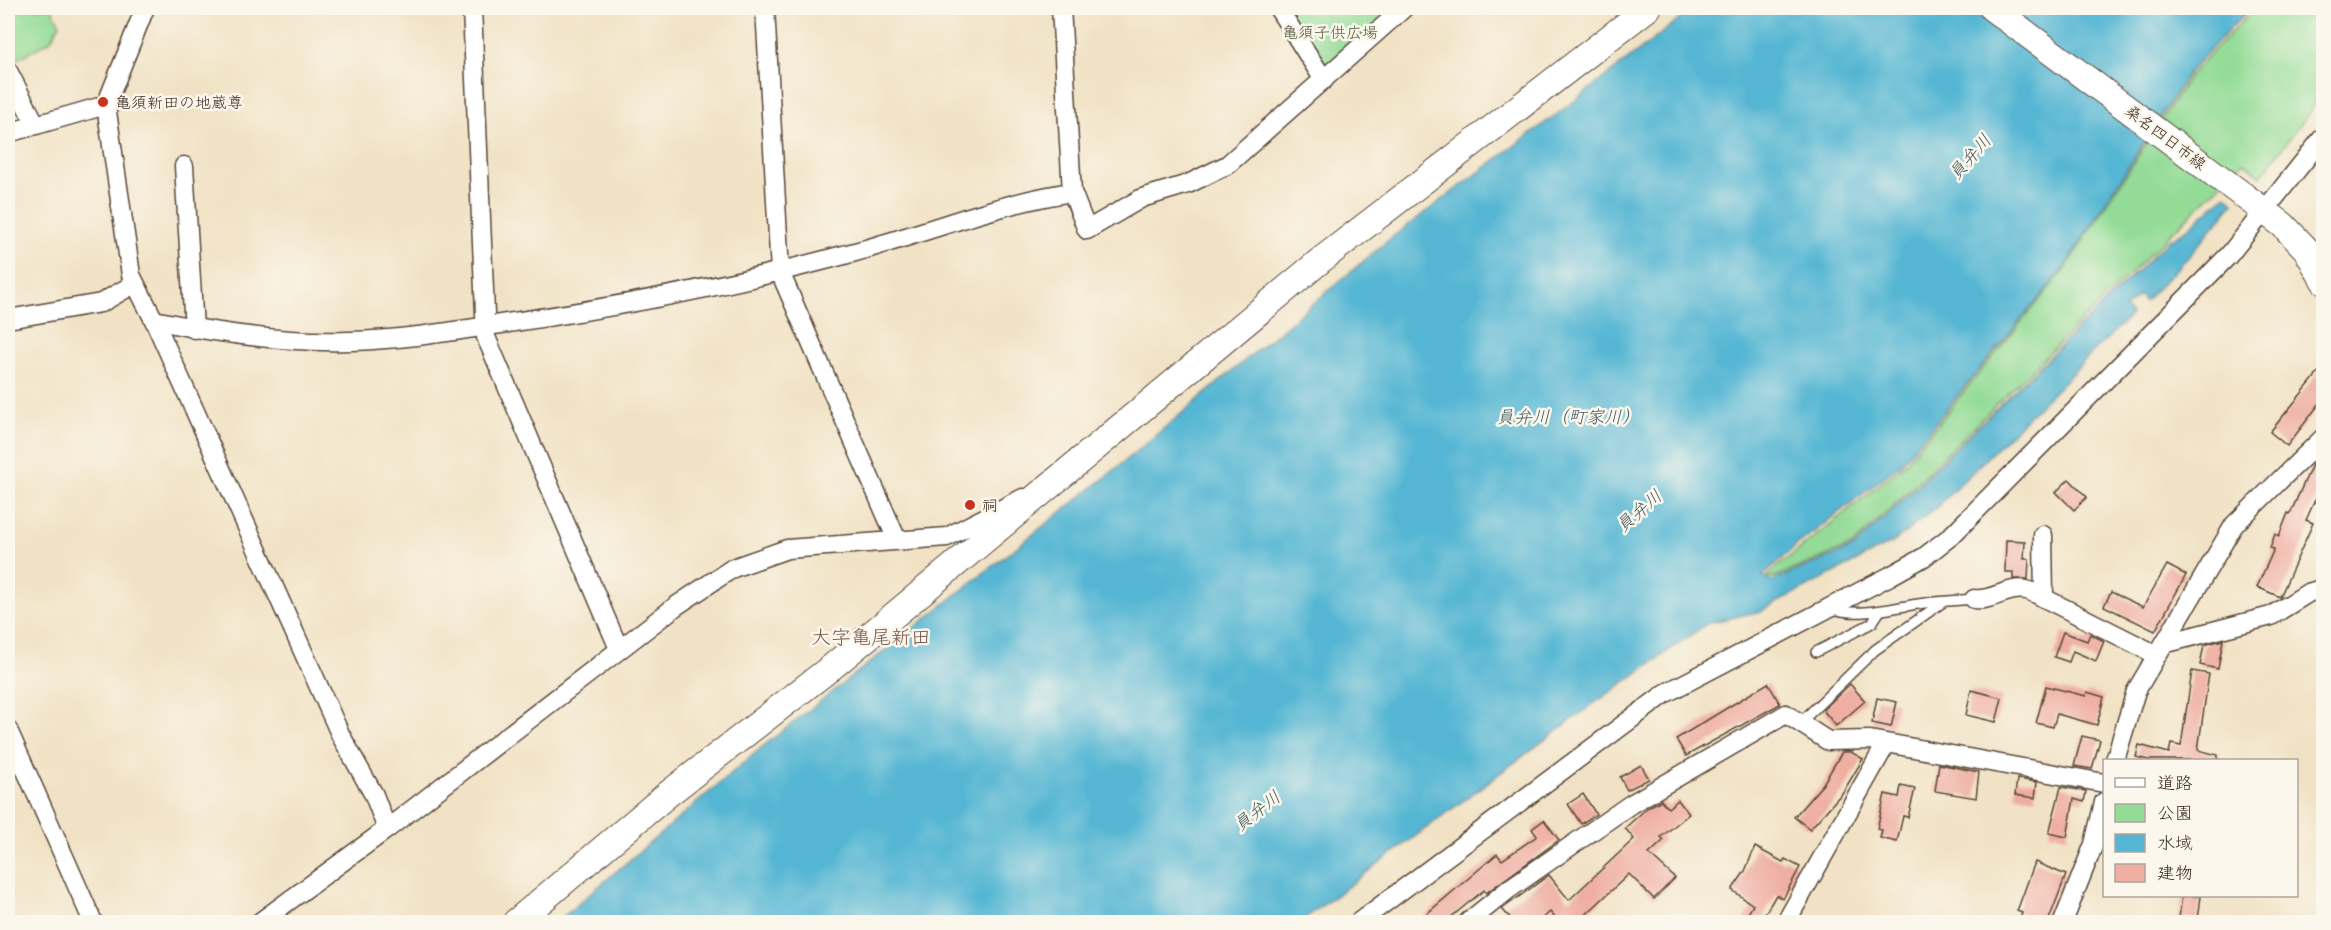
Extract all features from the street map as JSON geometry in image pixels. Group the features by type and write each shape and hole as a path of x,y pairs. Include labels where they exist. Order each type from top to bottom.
{"street":[{"path":"145,8 106,105 134,284 154,320 264,568 341,736 374,795 387,830"},
{"path":"472,8 486,337 619,650"},
{"path":"765,8 780,273 897,540"},
{"path":"1061,8 1072,192 1087,230 1142,198 1188,184 1227,165 1404,8"},
{"path":"1278,8 1324,80"},
{"path":"516,922 668,794 833,666 1045,487 1321,260 1648,8"},
{"name":"桑名四日市線","path":"1992,8 2264,211 2298,239 2324,281"},
{"path":"8,72 36,124"},
{"path":"8,133 106,105"},
{"path":"1359,922 1666,693 1915,562 1951,536 2181,307 2229,255 2324,136"},
{"path":"184,166 194,329"},
{"path":"154,320 194,329 350,341 485,326 634,304 780,273 892,242 1027,198 1072,192"},
{"path":"8,319 101,303 134,284"},
{"path":"2115,759 2136,691 2234,525 2324,437"},
{"path":"260,922 387,830 676,606 733,568 787,549 947,537 1045,487"},
{"path":"2043,535 2044,598"},
{"path":"1974,598 1982,600 2004,592 2026,590 2147,650 2161,650 2271,616 2308,593 2324,588"},
{"path":"1468,922 1509,889 1630,804 1786,714 1828,741 1870,740 2103,783"},
{"path":"8,730 93,922"},
{"path":"1786,922 1886,744"},
{"path":"2063,922 2094,844 2103,806"}],"lane":[{"path":"1829,608 1841,612 1880,611 1974,598"},
{"path":"1800,723 1875,650 1942,602"},
{"path":"1816,652 1872,623 1880,611"}],"green space":[{"path":"8,8 51,8 60,24 50,41 10,63 8,58"},
{"name":"亀須子供広場","path":"1284,8 1395,8 1332,66 1320,64"},
{"path":"2255,8 2323,8 2323,94 2261,176 2244,162 1853,545 1775,577 1766,578 1903,466 2065,269 2191,74"}],"water":[{"name":"員弁川（町家川）","path":"1694,8 2250,8 2189,72 2064,268 1901,464 1798,544 1763,575 1771,581 1854,547 2167,242 2186,230 2226,195 2234,202 2190,255 2145,301 2139,295 2125,308 2131,315 1938,506 1895,541 1761,611 1708,623 1585,710 1300,922 557,922 761,748 1107,476 1391,238"}],"building":[{"path":"2324,366 2324,398 2287,446 2270,432"},
{"path":"2312,465 2324,470 2324,480 2306,520 2313,523 2280,597 2257,587 2274,549 2270,548 2275,534 2279,536"},
{"path":"2069,479 2087,497 2074,510 2056,492"},
{"path":"2006,540 2025,541 2024,559 2029,559 2028,579 2013,579 2013,572 2005,572"},
{"path":"2167,565 2186,575 2155,631 2104,606 2111,592 2143,607"},
{"path":"2063,632 2087,641 2090,634 2104,641 2096,661 2073,651 2069,662 2054,657"},
{"path":"2223,640 2218,669 2200,665 2204,645"},
{"path":"2192,671 2209,674 2198,750 2218,755 2218,759 2144,759 2136,757 2139,745 2169,753 2171,744 2181,746"},
{"path":"1768,683 1780,704 1686,756 1676,739"},
{"path":"1850,684 1865,701 1836,726 1823,710"},
{"path":"2046,686 2086,696 2087,692 2104,697 2097,725 2057,714 2053,727 2036,723"},
{"path":"1971,690 2002,698 1996,722 1966,715"},
{"path":"1877,698 1897,702 1891,727 1872,723"},
{"path":"2082,736 2100,740 2092,769 2074,766"},
{"path":"1842,752 1851,752 1863,759 1843,792 1810,829 1794,817 1823,784"},
{"path":"1939,764 1979,772 1976,798 1935,791"},
{"path":"1641,765 1649,779 1627,790 1620,777"},
{"path":"2017,779 2037,782 2035,798 2015,795"},
{"path":"1901,786 1915,789 1908,817 1903,816 1897,842 1880,838 1882,830 1877,829 1885,794 1899,797"},
{"path":"2061,787 2086,791 2084,802 2074,799 2067,837 2049,833"},
{"path":"1583,794 1596,814 1581,824 1568,804"},
{"path":"1661,800 1668,808 1678,800 1689,814 1661,837 1664,840 1649,854 1675,878 1654,899 1629,874 1578,922 1559,922 1550,912 1538,922 1514,922 1502,909 1549,875 1569,900 1634,839 1625,828 1647,808"},
{"path":"1544,820 1559,840 1486,893 1484,890 1445,922 1417,922 1497,854 1502,860 1537,836 1532,829"},
{"path":"1755,847 1783,862 1785,859 1800,867 1783,899 1776,895 1760,922 1743,922 1753,905 1732,890 1745,871"},
{"path":"2035,862 2066,875 2048,922 2019,922 2022,913 2017,911"},
{"path":"2182,897 2201,897 2198,920 2179,918"}],"place":[{"name":"亀須新田の地蔵尊","path":"103,102"},
{"name":"祠","path":"970,505"}],"district":[{"name":"大字亀尾新田","path":"871,637"}],"water label":[{"name":"員弁川","path":"1970,157"},
{"name":"員弁川","path":"1639,511"},
{"name":"員弁川","path":"1257,811"}]}
